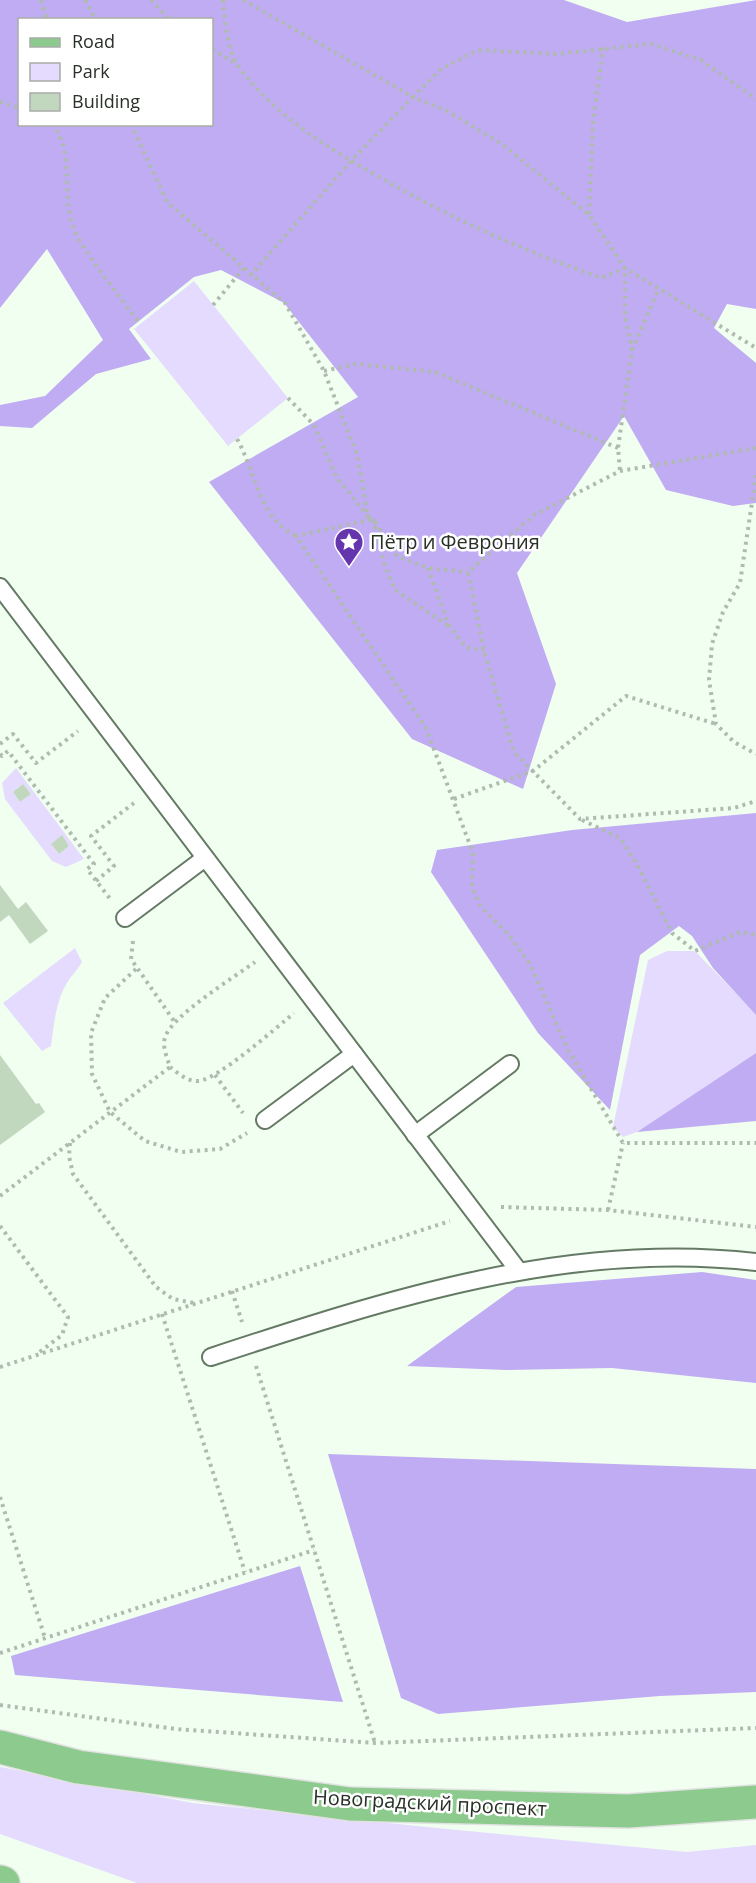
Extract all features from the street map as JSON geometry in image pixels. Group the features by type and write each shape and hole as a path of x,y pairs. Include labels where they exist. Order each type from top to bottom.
{"main road":[{"name":"Новоградский проспект","path":"0,1747 78,1767 350,1804 628,1811 756,1802"}],"lane":[{"path":"0,587 518,1270"},
{"path":"125,918 205,858"},
{"path":"260,1124 354,1054"},
{"path":"415,1135 510,1064"},
{"path":"211,1357 365,1307 518,1270 621,1258 703,1256 756,1262"}],"path":[{"path":"41,0 46,18"},
{"path":"85,0 95,18"},
{"path":"151,0 168,18"},
{"path":"223,0 225,22 237,64"},
{"path":"243,0 412,97 447,111 502,144 590,215 625,268 756,348"},
{"path":"250,276 351,161 412,97 441,69 478,50 558,54 651,44 701,60 756,99"},
{"path":"590,215 593,123 603,48"},
{"path":"213,50 237,64 286,119 351,161 441,212 531,254 602,278 625,268"},
{"path":"0,102 18,107"},
{"path":"54,126 60,133 66,161 72,224 79,239 140,324"},
{"path":"132,126 167,202 250,276 285,303 324,371 357,454 368,517"},
{"path":"625,268 625,314 632,351"},
{"path":"213,305 243,269"},
{"path":"620,471 618,448 632,351 659,288"},
{"path":"324,371 356,364 435,372 618,448"},
{"path":"288,398 314,425 337,478 368,517 373,519 397,556 428,568 468,572 534,515 620,471 756,448"},
{"path":"237,439 248,458 257,490 268,510 296,536 426,728 473,853 471,888 481,907 508,934 530,964 568,1050 622,1143 608,1210"},
{"path":"716,724 709,680 712,644 723,612 740,583 756,474"},
{"path":"296,536 373,519"},
{"path":"373,519 385,566 395,590 449,626"},
{"path":"428,568 449,626 466,648 484,651"},
{"path":"468,572 484,651 514,752 580,819 620,838 637,864 672,933 695,951 741,932 756,935"},
{"path":"454,799 532,771 626,696 716,724 734,742 756,754"},
{"path":"0,744 14,734 36,763 78,730"},
{"path":"0,754 2,756 8,751 94,864 87,869 125,918"},
{"path":"580,819 734,808 756,801"},
{"path":"96,880 114,866 91,836 134,803"},
{"path":"255,962 174,1022 165,1037 165,1051 170,1067 183,1077 198,1081 215,1075 295,1013"},
{"path":"174,1022 136,969 105,999 91,1033 92,1074 110,1112 145,1142 181,1152 220,1149 260,1124 215,1075"},
{"path":"0,1196 170,1067"},
{"path":"70,1143 69,1156 73,1174 156,1287 173,1299 195,1304"},
{"path":"622,1143 756,1143"},
{"path":"0,1367 474,1214 506,1206 608,1210 756,1227"},
{"path":"0,1226 68,1317 62,1335 31,1358"},
{"path":"232,1291 375,1743"},
{"path":"162,1314 245,1572"},
{"path":"0,1497 45,1638"},
{"path":"0,1653 314,1550"},
{"path":"0,1705 176,1729 375,1743 756,1728"}],"green space":[{"path":"194,281 288,398 228,446 134,329"},
{"path":"16,768 84,859 66,867 52,861 5,799 2,783","holes":["23,784 31,794 20,802 13,792","62,836 69,846 59,854 51,844"]},
{"path":"75,948 82,962 68,981 61,996 51,1046 42,1051 3,1003"},
{"path":"667,951 695,951 756,1014 756,1053 637,1132 623,1137 613,1127 648,960"},
{"path":"0,1767 193,1803 687,1852 756,1845 756,1883 137,1883 0,1834"}],"shaded area":[{"path":"0,0 564,0 627,22 756,0 756,309 727,304 714,328 756,363 756,503 733,506 666,490 624,416 517,573 556,684 523,789 412,739 209,482 358,397 284,303 221,270 194,277 129,329 151,359 96,374 32,428 0,426 0,405 45,396 103,340 47,249 0,308"},
{"path":"756,813 756,1015 713,968 692,936 679,926 640,955 610,1110 538,1033 431,872 437,850 572,830"},
{"path":"756,1053 756,1121 637,1132"},
{"path":"702,1272 756,1280 756,1383 612,1368 506,1370 407,1366 516,1287"},
{"path":"328,1454 756,1469 756,1692 660,1696 438,1714 401,1698"},
{"path":"300,1566 343,1702 15,1675 11,1656"}],"building":[{"path":"23,784 31,794 20,802 13,792"},
{"path":"62,835 69,846 59,854 51,844"},
{"path":"0,885 18,909 26,902 48,931 30,944 9,915 0,922"},
{"path":"0,1055 36,1104 39,1103 45,1112 0,1145"}],"place":[{"name":"Пётр и Феврония","path":"349,568"}]}
